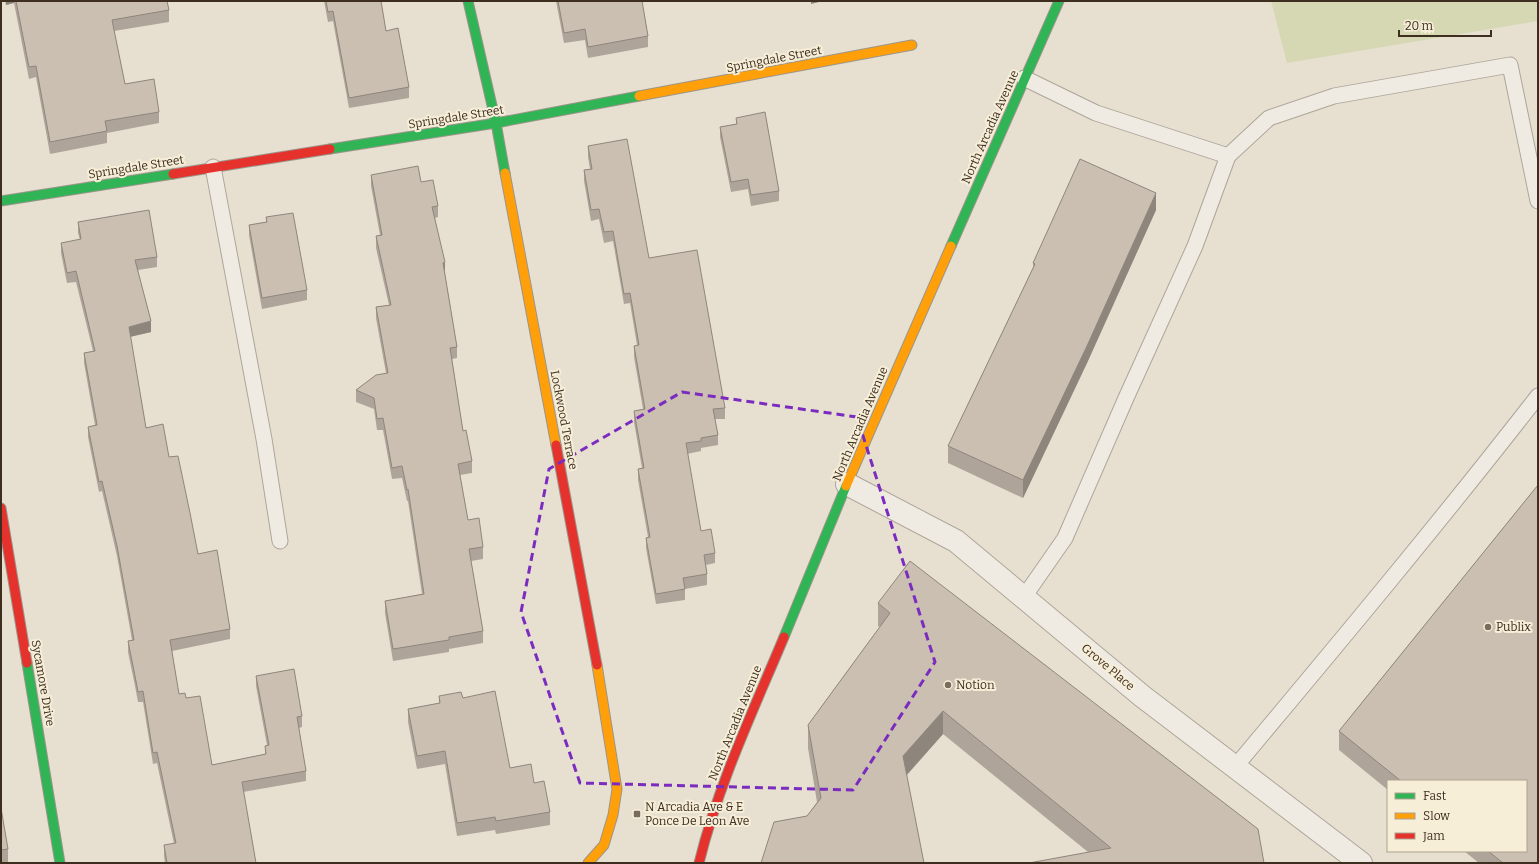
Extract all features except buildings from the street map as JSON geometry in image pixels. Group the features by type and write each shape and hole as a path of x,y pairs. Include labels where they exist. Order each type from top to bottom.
{"street":[{"name":"Lockwood Terrace","path":"468,1 496,123 599,674 614,767 617,789 613,815 604,845 588,863"},
{"name":"North Arcadia Avenue","path":"699,863 706,834 728,770 847,484 1059,1"},
{"name":"Springdale Street","path":"1,201 496,123 912,45"},
{"name":"Grove Place","path":"847,484 956,541 1142,696 1361,863"},
{"name":"Sycamore Drive","path":"1,508 6,566 58,845 60,863"}],"lane":[{"path":"1024,597 1065,538 1126,398 1195,246 1228,156 1269,118 1334,96 1510,65 1538,201"},
{"path":"1024,78 1096,113 1228,156"},
{"path":"213,167 264,440 280,541"},
{"path":"1235,767 1372,602 1538,396"}],"highlighted area":[{"path":"682,392 857,417 935,662 853,790 580,783 521,612 549,469"}],"green space":[{"path":"1271,1 1538,1 1538,21 1287,63"}],"traffic: fast":[{"path":"468,1 496,123 505,173"},
{"path":"951,246 1059,1"},
{"path":"330,149 496,123 639,96"},
{"path":"1,201 173,174"},
{"path":"784,637 846,486"},
{"path":"27,663 60,863"}],"traffic: slow":[{"path":"639,96 912,45"},
{"path":"505,173 556,445"},
{"path":"846,486 951,246"},
{"path":"588,863 604,845 613,815 617,789 597,665"}],"traffic: jam":[{"path":"173,174 330,149"},
{"path":"556,445 597,665"},
{"path":"1,508 27,663"},
{"path":"699,863 726,777 748,720 784,637"}],"place":[{"name":"Publix","path":"1488,627"},
{"name":"Notion","path":"948,685"},
{"name":"N Arcadia Ave & E Ponce De Leon Ave","path":"637,814"}]}
